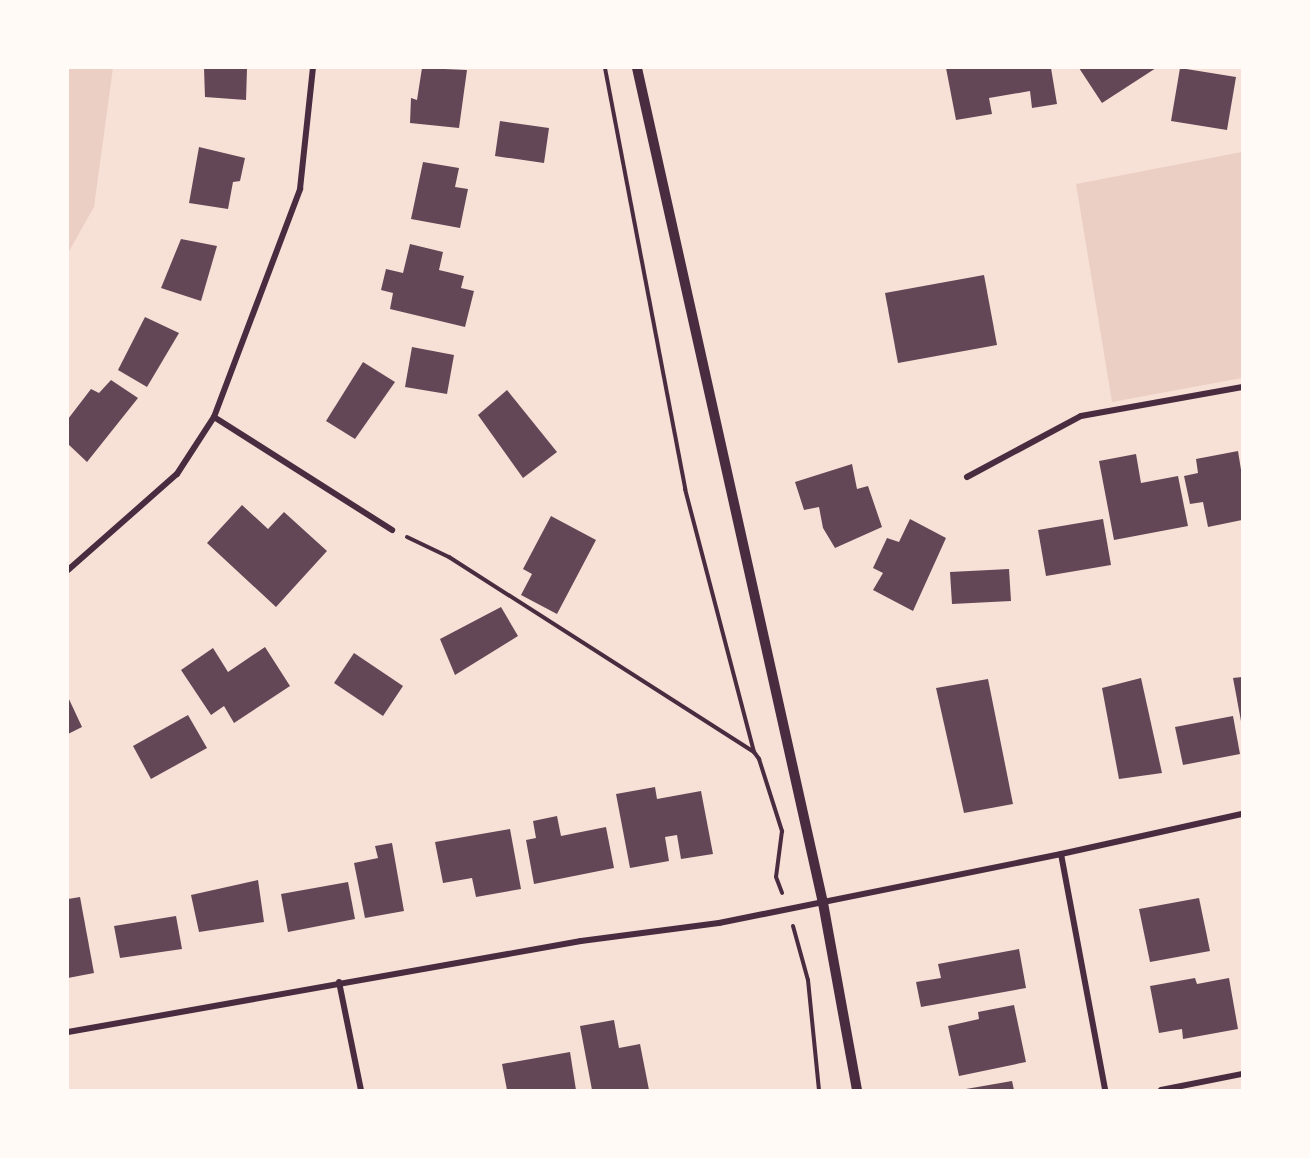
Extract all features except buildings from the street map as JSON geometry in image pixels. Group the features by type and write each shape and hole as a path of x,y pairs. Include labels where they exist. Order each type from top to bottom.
{"street":[{"path":"68,570 177,474 214,417 300,189 312,68"},
{"path":"637,68 823,903 857,1090"},
{"path":"967,477 1081,416 1242,387"},
{"path":"214,417 392,530"},
{"path":"68,1032 339,982 581,941 719,923 1061,854 1242,814"},
{"path":"1061,854 1105,1090"},
{"path":"339,982 361,1090"},
{"path":"1161,1090 1242,1074"}],"path":[{"path":"605,68 685,489 754,752 759,759 782,831 776,877 789,910 808,980 819,1090"},
{"path":"392,530 449,557 754,752"}],"shaded area":[{"path":"68,68 113,68 94,207 68,253"},
{"path":"1242,152 1242,378 1112,402 1076,184"}]}
